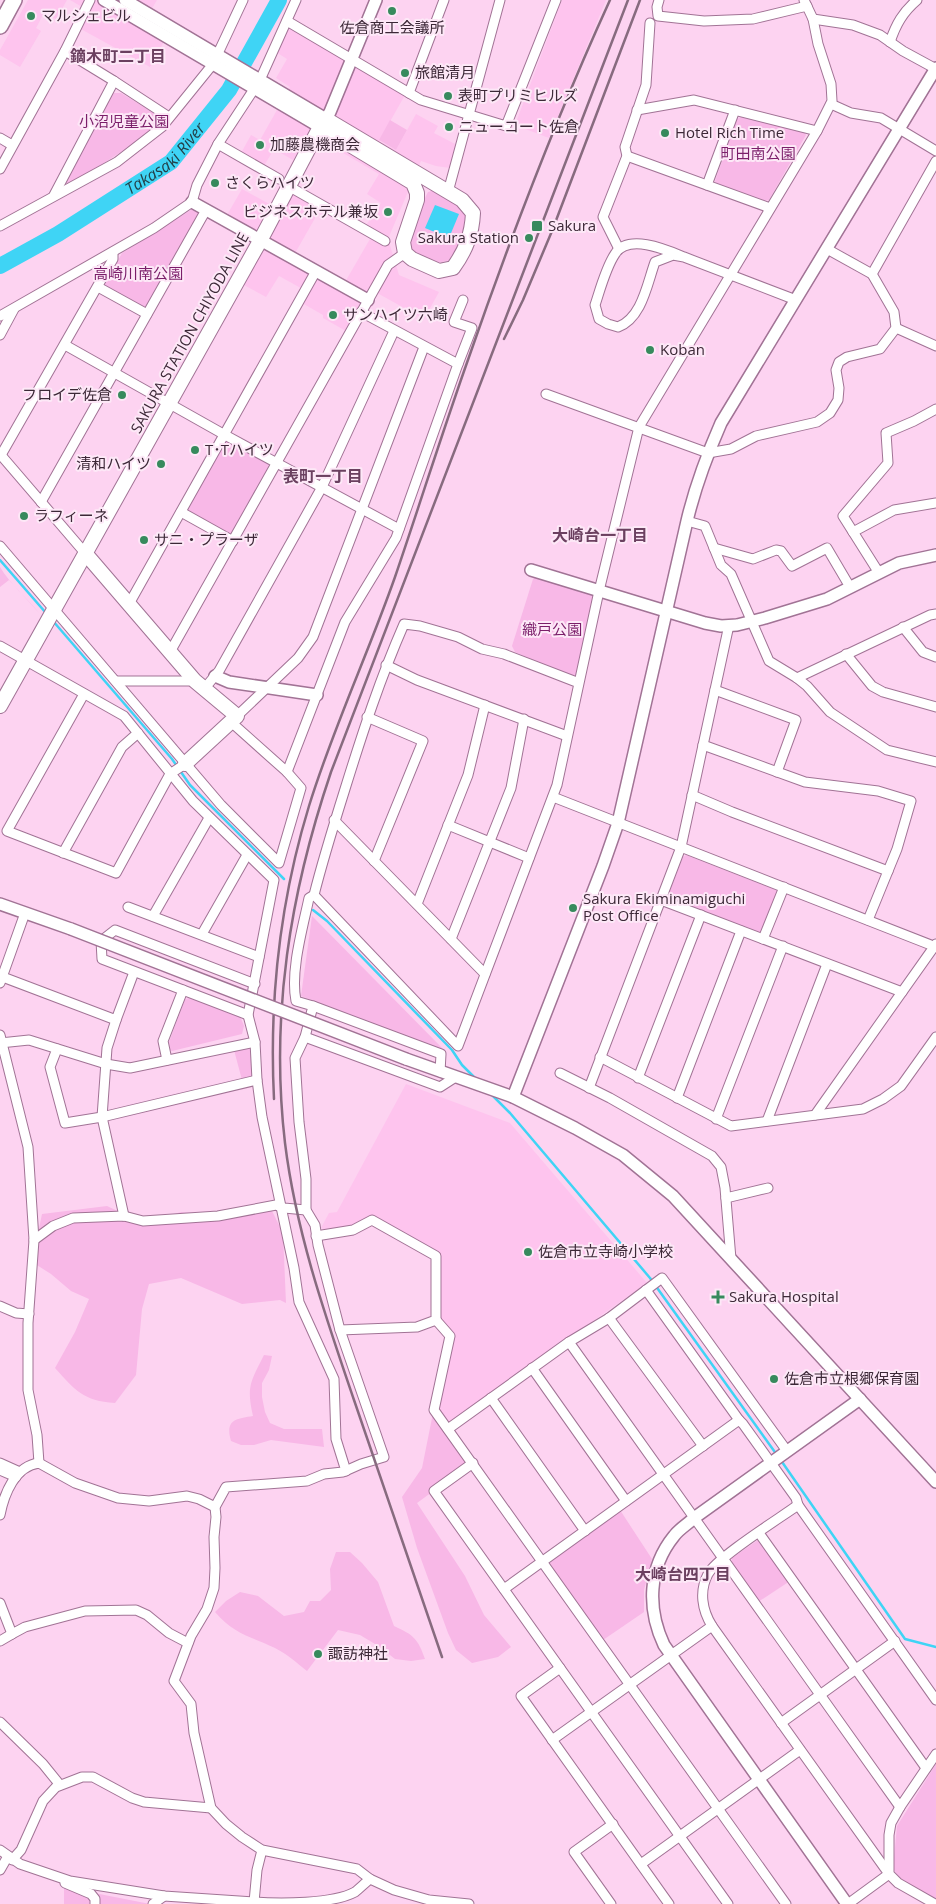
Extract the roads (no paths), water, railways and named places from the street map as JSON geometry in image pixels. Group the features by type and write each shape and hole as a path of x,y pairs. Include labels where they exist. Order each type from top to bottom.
{"highway":[{"path":"0,26 14,0"}],"main road":[{"name":"SAKURA STATION CHIYODA LINE","path":"0,706 260,241 284,183 323,123"},
{"path":"323,123 462,200 473,213 472,229 462,256 453,268 438,271 412,259 406,253 403,242 417,200 417,193 413,183 323,123"},
{"path":"85,553 199,685 234,719 185,764"}],"street":[{"path":"0,169 90,0"},
{"path":"104,0 216,60 323,123 330,112 376,0"},
{"path":"125,0 216,60"},
{"path":"0,226 117,162 162,127 216,60 243,0"},
{"path":"0,316 174,216 192,202 197,185 218,144 257,84 296,0"},
{"path":"448,192 500,0"},
{"path":"287,21 421,100 468,116 506,126 556,0"},
{"path":"314,895 458,1046 557,785 599,591 639,427 816,131 832,101 831,84 818,44 814,19 806,3 753,19 704,21 658,16 657,7 659,0"},
{"path":"890,42 896,25 908,8 917,0"},
{"path":"409,93 441,1"},
{"path":"513,1097 603,866 618,822 686,521 708,453 721,423 936,68 880,35 853,25 814,19"},
{"path":"619,249 603,217 627,156 625,147 646,85 650,23"},
{"path":"64,51 170,117"},
{"path":"54,195 114,81"},
{"path":"637,110 694,100 816,131"},
{"path":"831,104 851,113 881,118 936,151"},
{"path":"707,185 735,110"},
{"path":"0,138 12,145"},
{"path":"218,144 385,241"},
{"path":"627,156 770,208"},
{"path":"872,274 936,161"},
{"path":"192,202 368,300"},
{"path":"41,502 206,210"},
{"path":"684,257 672,255 655,262 638,308 631,319 618,327 600,319 594,305 615,253 625,245 655,245 796,300"},
{"path":"546,394 708,453 731,449 756,436 817,422 830,412 838,400 836,370 839,362 847,357 880,349 896,328 894,312 872,274 827,249"},
{"path":"85,553 0,455 98,287 113,259 113,252"},
{"path":"170,652 388,265 406,253"},
{"path":"129,604 316,271"},
{"path":"98,287 148,314"},
{"path":"287,772 345,622 387,554 399,529 472,328 454,322 463,300"},
{"path":"0,335 15,308"},
{"path":"361,312 458,364"},
{"path":"896,328 936,346"},
{"path":"116,681 199,685 215,676 219,671 322,487 394,331"},
{"path":"65,345 277,464 399,529"},
{"path":"0,546 221,805 279,862 301,788 234,719 298,658 313,637 424,347"},
{"path":"879,573 843,516 888,464 886,433 936,409"},
{"path":"853,532 894,510 936,504"},
{"path":"181,512 233,541"},
{"path":"686,521 705,526 720,565 732,574 769,662 807,686 830,712 887,750 936,762"},
{"path":"714,548 753,560 776,550 781,551 792,566 827,548 850,588"},
{"path":"531,570 704,623 729,625 753,621 827,599 899,563 936,555"},
{"path":"796,678 903,627 936,614"},
{"path":"440,1072 442,1054 296,1001 294,993 298,952 309,898 314,895 334,820 367,717 386,665 404,624 420,626 458,637 482,649 504,654 579,683"},
{"path":"589,1088 681,847 729,625"},
{"path":"903,627 923,652 936,657"},
{"path":"0,646 124,716 193,801 274,880 248,1015 256,1042 257,1080 262,1117 294,1268 299,1302 334,1378 336,1440 346,1471"},
{"path":"846,654 872,686 883,692 936,707"},
{"path":"386,665 417,680 567,736"},
{"path":"215,676 229,682 317,694"},
{"path":"715,690 796,720 777,772"},
{"path":"84,694 7,831 116,873 170,774 185,764"},
{"path":"417,904 468,775 485,704"},
{"path":"367,717 423,741 374,861"},
{"path":"451,939 511,788 524,719"},
{"path":"63,852 122,747 138,733"},
{"path":"703,745 804,782 878,791 911,801 897,849 868,920"},
{"path":"692,795 888,871"},
{"path":"553,797 936,946 815,1115"},
{"path":"153,916 209,818"},
{"path":"334,820 485,974"},
{"path":"448,825 529,858"},
{"path":"202,934 248,855"},
{"path":"763,939 784,887"},
{"path":"661,900 902,992"},
{"path":"0,904 71,929 454,1078 513,1097 602,1142 623,1155 673,1196 936,1482"},
{"path":"128,907 259,957"},
{"path":"25,913 1,978 116,1020"},
{"path":"638,1078 701,915"},
{"path":"101,941 115,930 255,984"},
{"path":"677,1098 742,931"},
{"path":"101,941 102,960 248,1015"},
{"path":"716,1118 783,946"},
{"path":"767,1121 827,964"},
{"path":"124,1216 102,1117 107,1048 134,972"},
{"path":"166,1060 163,1041 183,990"},
{"path":"313,1006 305,1037 295,1058 306,1180 306,1210 315,1225 316,1236 340,1330 384,1457 346,1471 324,1474 308,1481 226,1487 215,1507 214,1588 207,1609 188,1643 174,1682 191,1704 194,1733 211,1808 226,1824 262,1850 357,1870 370,1879 394,1890 429,1900 469,1904"},
{"path":"305,1037 440,1088 454,1078"},
{"path":"600,1058 731,1126 863,1109 883,1099 901,1086 936,1037"},
{"path":"40,1463 38,1435 28,1390 29,1314 34,1240 28,1147 1,1040 30,1040 106,1064 130,1068 256,1042"},
{"path":"57,1049 50,1067 65,1123 102,1117 257,1080"},
{"path":"560,1073 610,1098 712,1156 721,1167 726,1198 731,1259"},
{"path":"726,1198 768,1188"},
{"path":"34,1240 53,1226 73,1218 124,1216 143,1221 218,1216 276,1205 306,1210"},
{"path":"316,1236 353,1230 372,1220 436,1256 436,1320 450,1336 434,1410 786,1904"},
{"path":"448,1429 569,1342 609,1318 662,1278 787,1451"},
{"path":"646,1290 796,1498 798,1505 936,1700"},
{"path":"0,1306 16,1313 29,1314"},
{"path":"609,1318 703,1446"},
{"path":"340,1330 417,1327 436,1320"},
{"path":"569,1342 900,1807"},
{"path":"532,1368 626,1501"},
{"path":"491,1398 585,1531"},
{"path":"860,1399 694,1518 675,1534 663,1551 652,1583 654,1620 670,1655 848,1904 889,1874"},
{"path":"504,1589 739,1420"},
{"path":"0,1463 18,1474"},
{"path":"0,1515 9,1488 18,1474 33,1464 40,1463 75,1483 118,1498 149,1501 188,1496 215,1507"},
{"path":"473,1463 434,1491 728,1904"},
{"path":"0,1470 18,1474"},
{"path":"798,1505 723,1559 708,1573 702,1592 703,1605 712,1626 889,1874 898,1883 935,1904"},
{"path":"759,1533 926,1768"},
{"path":"0,1603 12,1634"},
{"path":"0,1641 25,1627 85,1611 136,1610 147,1615 169,1633 188,1643"},
{"path":"552,1740 712,1626"},
{"path":"781,1723 894,1641"},
{"path":"560,1668 521,1696 669,1904"},
{"path":"0,1722 43,1764 60,1786"},
{"path":"641,1864 800,1750"},
{"path":"889,1874 888,1835 891,1823 936,1754"},
{"path":"0,1870 10,1858 21,1850 43,1801 60,1786 82,1776 93,1777 144,1802 211,1808"},
{"path":"611,1904 574,1852 613,1824"},
{"path":"0,1850 10,1858 91,1894 95,1899 95,1904"},
{"path":"254,1902 257,1870 262,1850"},
{"path":"48,1875 58,1876 70,1881 164,1896 254,1902 316,1902 334,1900 354,1892 370,1879"},
{"path":"152,1904 164,1896"}],"water":[{"path":"435,205 459,214 449,238 425,228"}],"waterway":[{"name":"Takasaki River","path":"0,266 58,234 171,162 229,90 279,0"},
{"path":"0,560 46,613"},
{"path":"53,621 172,759 190,785 284,879"},
{"path":"313,910 327,921 452,1050 462,1065 476,1079"},
{"path":"492,1095 510,1113 650,1278 777,1455"},
{"path":"780,1459 905,1639 936,1647"}],"railway":[{"path":"274,1099 273,1024 279,951 291,878 309,806 318,777 395,577 459,384 518,221 553,132 610,0"},
{"path":"442,1657 333,1336 313,1273 296,1209 285,1143 281,1095 282,1001 287,955 304,863 331,772 628,0"},
{"path":"504,339 523,300 552,231 640,0"}],"place":[{"name":"佐倉商工会議所","path":"392,11"},
{"name":"マルシェビル","path":"31,16"},
{"name":"旅館清月","path":"405,73"},
{"name":"表町プリミヒルズ","path":"448,96"},
{"name":"ニューコート佐倉","path":"449,127"},
{"name":"Hotel Rich Time","path":"665,133"},
{"name":"加藤農機商会","path":"260,145"},
{"name":"さくらハイツ","path":"215,183"},
{"name":"ビジネスホテル兼坂","path":"388,212"},
{"name":"Sakura","path":"537,226"},
{"name":"Sakura Station","path":"529,238"},
{"name":"サンハイツ六崎","path":"333,315"},
{"name":"Koban","path":"650,350"},
{"name":"フロイデ佐倉","path":"122,395"},
{"name":"T･Tハイツ","path":"195,450"},
{"name":"清和ハイツ","path":"161,464"},
{"name":"ラフィーネ","path":"24,516"},
{"name":"サニ・プラーザ","path":"144,540"},
{"name":"Sakura Ekiminamiguchi Post Office","path":"573,908"},
{"name":"佐倉市立寺崎小学校","path":"528,1252"},
{"name":"Sakura Hospital","path":"718,1297"},
{"name":"佐倉市立根郷保育園","path":"774,1379"},
{"name":"諏訪神社","path":"318,1654"}],"district":[{"name":"鏑木町二丁目","path":"118,56"},
{"name":"表町一丁目","path":"323,476"},
{"name":"大崎台一丁目","path":"600,535"},
{"name":"大崎台四丁目","path":"683,1574"}],"park label":[{"name":"小沼児童公園","path":"124,122"},
{"name":"町田南公園","path":"758,154"},
{"name":"高崎川南公園","path":"138,274"},
{"name":"織戸公園","path":"552,630"}]}
